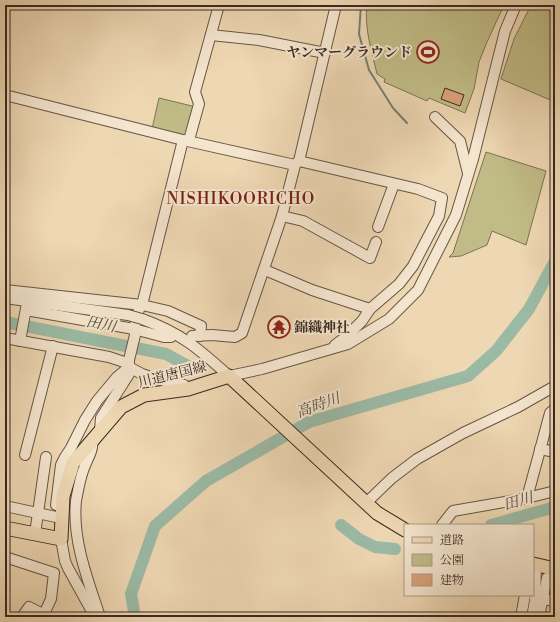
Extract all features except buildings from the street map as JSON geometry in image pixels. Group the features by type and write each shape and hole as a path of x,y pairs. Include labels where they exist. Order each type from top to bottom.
{"main road":[{"name":"川道唐国線","path":"61,536 63,496 73,464 121,407 144,395 188,389 232,379"},
{"path":"232,379 362,500 384,518 404,529"},
{"path":"5,528 35,534 61,536"},
{"path":"535,565 555,569"}],"street":[{"path":"100,617 86,574 77,526 76,503 78,490 83,469 94,446 101,418 129,374 129,364 139,309 142,305 186,140 199,104 195,92 219,5"},
{"path":"27,304 142,305 168,311 201,326 196,336 212,335 235,337 242,333 265,270 282,216 297,163 336,5"},
{"path":"5,290 27,304 128,315 162,326 191,343 232,379 348,344 389,319 418,290 456,215 473,159 505,31 516,5"},
{"path":"211,35 259,40 325,53"},
{"path":"5,95 186,140 418,189 442,198 439,216 413,266 399,284 370,310 362,321 347,336 332,348"},
{"path":"435,117 460,141 468,173"},
{"path":"378,227 394,184"},
{"path":"282,216 303,221 370,258 376,242"},
{"path":"265,270 312,290 370,310"},
{"path":"5,298 134,332 171,337"},
{"path":"21,339 27,304"},
{"path":"5,338 21,339 109,357 129,364 142,374 156,379 184,384 188,389"},
{"path":"25,455 53,346"},
{"path":"95,617 68,568 65,561 61,536 57,530 56,517 61,466 85,420 97,401 129,364"},
{"path":"362,500 417,459 463,433 518,407 554,387"},
{"path":"527,498 540,449 551,429 550,413 555,409"},
{"path":"540,449 555,452"},
{"path":"35,534 46,457"},
{"path":"443,524 454,511 527,498 555,491"},
{"path":"5,506 56,517"},
{"path":"5,556 54,573 68,568"},
{"path":"532,617 535,600 535,565"},
{"path":"22,617 29,607 46,616 51,599 54,573"},
{"path":"539,617 547,578 555,580"},
{"path":"521,617 525,596"},
{"path":"543,598 555,601"}],"green space":[{"name":"ヤンマーグラウンド","path":"367,5 504,5 479,62 474,89 465,113 429,98 427,101 384,82 385,79 377,74 371,49 366,14"},
{"path":"531,5 555,5 555,102 501,79 514,39"},
{"path":"159,98 195,108 186,138 152,129"},
{"path":"486,152 546,171 526,245 492,231 487,245 461,256 449,257 453,253"}],"waterway":[{"path":"361,5 359,34 369,70 393,108 407,123"},
{"name":"高時川","path":"135,617 131,594 155,526 206,481 309,422 468,376 496,351 529,309 555,261"},
{"name":"田川","path":"5,322 166,354 188,366"},
{"name":"田川","path":"495,524 555,507"},
{"name":"田川","path":"341,525 359,539 375,547 395,549"}],"place":[{"name":"ヤンマーグラウンド","path":"428,52"},
{"name":"錦織神社","path":"279,327"}],"district":[{"name":"NISHIKOORICHO","path":"241,198"}]}
